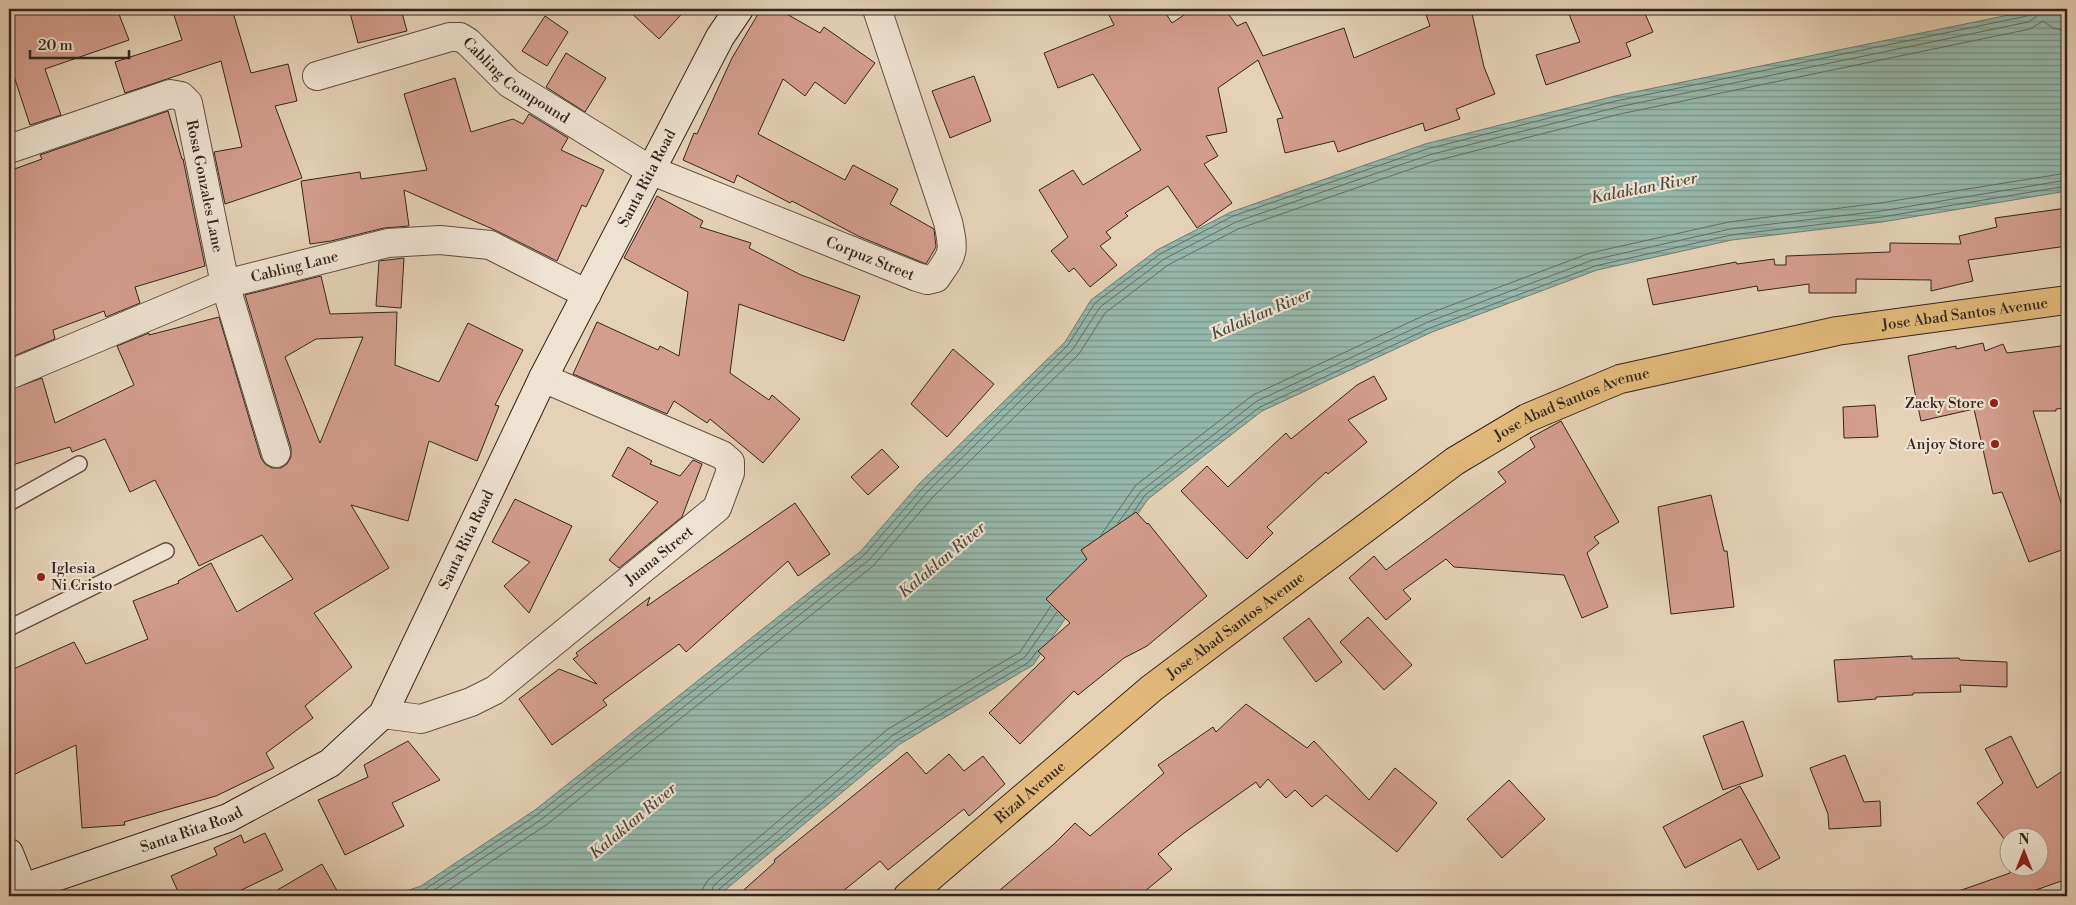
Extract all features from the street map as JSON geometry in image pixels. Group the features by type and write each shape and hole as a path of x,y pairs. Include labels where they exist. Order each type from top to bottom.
{"highway":[{"name":"Jose Abad Santos Avenue","path":"1152,688 1455,461 1527,418 1620,379 1837,331 2067,300"},
{"name":"Rizal Avenue","path":"908,896 1152,688"}],"street":[{"name":"Santa Rita Road","path":"24,892 228,818 330,763 383,714 543,378 720,36 739,9"},
{"name":"Corpuz Street","path":"650,170 917,277 927,280 936,278 953,254 952,239 877,9"},
{"name":"Cabling Compound","path":"317,76 450,36 460,37 468,42 509,83 650,170"},
{"name":"Rosa Gonzales Lane","path":"9,149 170,94 181,96 188,103 225,284 276,454"},
{"name":"Cabling Lane","path":"9,375 225,284 388,243 440,240 490,245 587,294"},
{"name":"Juana Street","path":"383,714 421,719 470,702 495,690 717,508 730,473 730,462 722,455 543,378"},
{"path":"9,853 24,892"}],"lane":[{"path":"9,503 79,464"},
{"path":"9,628 166,551"}],"water":[{"name":"Kalaklan River","path":"2038,9 2067,12 2067,191 1882,222 1732,240 1597,270 1432,332 1262,411 1148,499 1033,665 900,744 718,896 392,896 421,886 535,810 861,551 919,484 1065,342 1091,300 1157,250 1231,212 1425,144 1615,96"}],"building":[{"path":"9,9 117,9 129,40 45,69 61,115 30,125 9,61"},
{"path":"172,9 232,9 251,73 288,64 297,101 275,106 302,178 225,204 214,152 242,147 221,61 125,93 115,62 182,40"},
{"path":"349,9 401,9 407,31 358,43"},
{"path":"627,9 686,9 659,39"},
{"path":"761,9 778,9 820,33 824,27 875,63 845,104 815,82 805,96 783,79 758,134 845,180 853,165 898,189 890,204 934,229 936,247 926,264 858,236 792,201 790,203 737,175 734,183 683,160 694,133 697,134 732,58"},
{"path":"1106,9 1163,9 1172,23 1193,9 1225,9 1237,26 1246,22 1263,56 1344,28 1354,58 1430,26 1424,9 1471,9 1484,67 1495,94 1456,109 1460,119 1425,131 1423,123 1338,152 1334,141 1285,153 1277,119 1283,118 1258,60 1218,88 1227,132 1206,136 1218,156 1204,164 1232,203 1197,228 1168,186 1125,213 1128,216 1106,232 1111,238 1100,246 1117,265 1090,287 1074,268 1069,272 1051,251 1068,237 1039,190 1073,170 1083,185 1141,150 1093,74 1058,88 1044,53 1114,25"},
{"path":"1567,9 1643,9 1653,32 1626,43 1631,56 1546,85 1536,55 1580,42"},
{"path":"545,16 568,32 547,66 522,51"},
{"path":"566,53 606,78 585,112 546,87"},
{"path":"974,76 991,121 950,138 932,91"},
{"path":"455,78 471,132 513,119 523,124 529,114 568,138 561,150 604,170 586,207 582,205 557,261 497,231 404,190 409,226 384,228 331,241 310,244 301,181 360,172 361,179 427,170 404,94"},
{"path":"168,111 183,159 205,266 135,287 140,303 106,317 104,311 53,330 55,339 9,358 9,171 42,159 40,155"},
{"path":"657,196 703,221 700,227 751,243 749,248 801,275 860,296 844,341 739,304 730,373 769,400 772,395 800,419 763,463 710,419 707,423 674,401 667,414 573,374 597,322 658,350 660,346 679,356 688,292 624,258"},
{"path":"2067,208 2067,246 1968,260 1973,281 1931,291 1931,280 1856,279 1856,293 1809,293 1809,284 1758,291 1757,286 1653,305 1647,279 1736,262 1737,264 1774,259 1775,265 1786,265 1786,256 1890,252 1890,243 1961,244 1959,236 1997,227 1995,218"},
{"path":"404,258 401,308 376,306 379,261"},
{"path":"321,276 330,314 397,312 395,365 439,382 468,323 523,350 495,405 499,406 477,461 429,441 408,521 351,505 389,568 314,613 352,667 305,706 313,718 266,753 274,768 216,796 124,822 125,825 82,828 76,745 9,777 9,671 74,642 86,664 148,639 133,601 179,583 178,581 211,563 237,612 293,579 262,535 199,566 155,480 130,492 105,439 72,452 70,447 9,466 9,390 42,378 55,423 134,385 117,346 149,333 149,335 219,317 261,458 265,464 272,468 281,468 287,464 291,457 291,448 245,295","holes":["363,337 320,443 285,357 316,339"]},
{"path":"1983,343 1985,351 2003,344 2007,353 2061,346 2067,387 2067,408 2056,409 2056,411 2033,411 2062,506 2067,504 2067,548 2029,562 2002,492 1993,494 1974,409 1921,421 1915,393 1908,356 1956,346 1956,349"},
{"path":"953,349 994,384 947,437 911,404"},
{"path":"1374,376 1387,399 1348,420 1367,442 1328,474 1326,472 1267,527 1273,533 1247,559 1181,491 1207,466 1228,487 1286,433 1291,439 1357,385"},
{"path":"1875,405 1878,437 1844,438 1843,407"},
{"path":"1561,421 1619,522 1594,537 1599,543 1587,553 1608,607 1582,618 1564,575 1454,567 1446,559 1403,590 1411,599 1386,620 1349,578 1374,556 1386,570 1506,482 1498,472 1535,447 1530,438"},
{"path":"628,447 652,461 650,464 680,476 693,460 702,464 682,517 619,568 609,560 658,502 612,476"},
{"path":"882,449 899,467 868,495 851,477"},
{"path":"1711,495 1724,551 1727,551 1734,607 1671,614 1658,507"},
{"path":"515,499 572,526 529,613 504,586 530,562 492,542"},
{"path":"795,503 830,554 798,576 788,561 686,652 679,644 603,700 607,705 552,745 519,699 559,669 597,684 573,659 578,656 576,653 650,597 647,606"},
{"path":"1136,512 1148,523 1207,596 1147,646 1124,658 1078,695 1074,691 1020,744 989,713 1045,658 1038,651 1070,623 1046,599 1087,559 1081,550"},
{"path":"1368,617 1412,665 1384,690 1340,642"},
{"path":"1309,618 1342,662 1316,682 1283,638"},
{"path":"1912,656 1912,659 1959,658 1960,660 2007,662 2007,687 1960,685 1961,692 1913,693 1913,695 1838,702 1834,660"},
{"path":"1246,704 1307,748 1314,741 1369,800 1395,768 1437,803 1397,852 1326,795 1312,807 1295,790 1286,798 1268,779 1260,788 1256,782 1184,833 1158,854 1172,869 1139,896 993,896 1054,844 1075,823 1090,836 1164,773 1158,765 1213,727 1216,732"},
{"path":"1743,721 1763,776 1723,790 1703,736"},
{"path":"2011,736 2037,788 2067,768 2067,879 2019,896 1956,896 1956,892 1998,877 2048,878 2048,828 1998,828 1998,831 1977,803 2003,783 1985,749"},
{"path":"408,741 440,780 392,803 404,826 345,855 318,800 368,777 364,765"},
{"path":"907,752 926,774 949,754 964,771 983,756 1005,784 969,816 964,809 888,870 880,861 837,896 737,896 775,862 774,860"},
{"path":"1845,755 1864,802 1880,801 1881,826 1829,829 1828,814 1810,768"},
{"path":"1509,780 1545,819 1502,858 1467,819"},
{"path":"1740,786 1780,858 1758,870 1741,839 1685,868 1663,827"},
{"path":"265,833 283,870 229,896 180,896 171,876 217,855 214,848 241,835 244,843"},
{"path":"322,864 340,896 267,896"}],"place":[{"name":"Zacky Store","path":"1994,403"},
{"name":"Anjoy Store","path":"1995,444"},
{"name":"Iglesia Ni Cristo","path":"41,577"}]}
